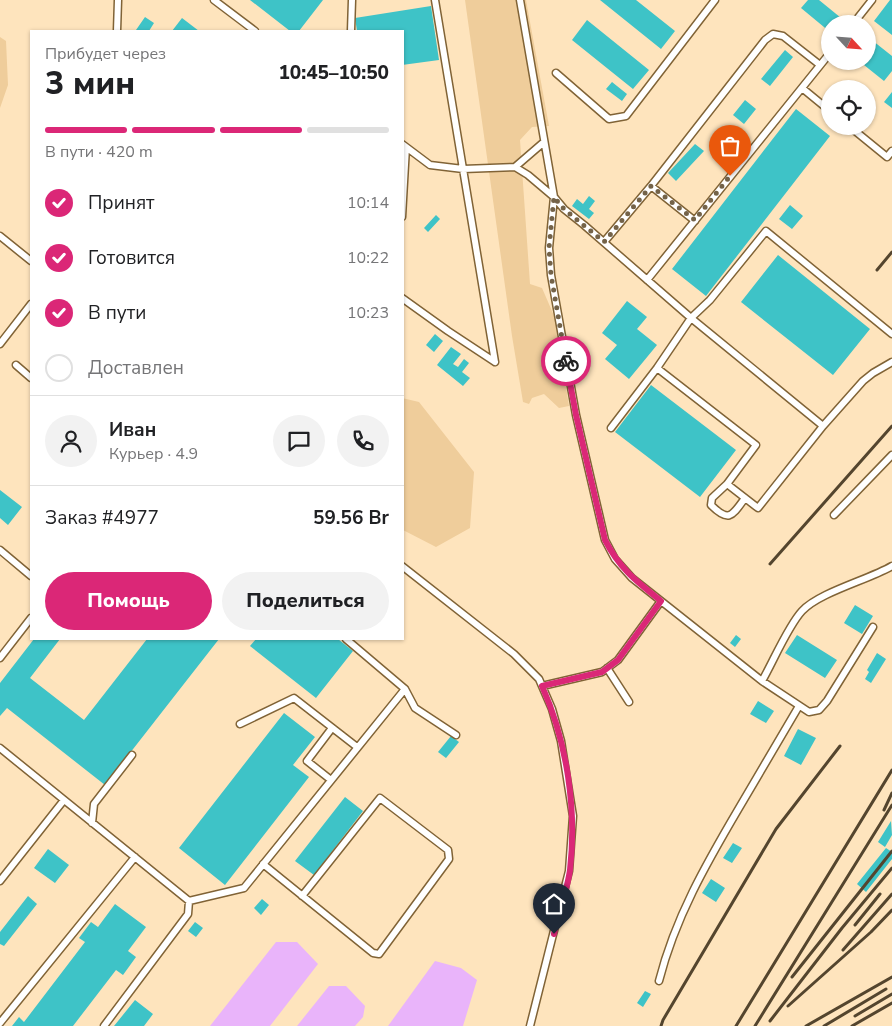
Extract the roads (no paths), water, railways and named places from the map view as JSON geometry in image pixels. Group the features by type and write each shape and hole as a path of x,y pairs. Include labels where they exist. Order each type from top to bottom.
{"lane":[{"path":"117,30 118,0"},
{"path":"214,0 254,30"},
{"path":"351,30 352,0"},
{"path":"404,299 495,362 435,0"},
{"path":"520,0 554,197 549,248 551,275 576,415 605,540 615,559 632,578 762,681 809,712 819,710 827,701 872,627"},
{"path":"556,73 609,118 626,116 715,0"},
{"path":"859,15 869,1"},
{"path":"604,242 651,186 765,40 773,34 783,36 820,65 647,280"},
{"path":"802,88 821,104"},
{"path":"860,135 887,157 892,151"},
{"path":"515,167 544,142"},
{"path":"404,146 430,165 463,169 515,167 528,175 554,197 564,209 691,318 823,426"},
{"path":"651,186 695,220"},
{"path":"611,428 657,368 691,318 710,300 766,231 892,334"},
{"path":"0,236 30,260"},
{"path":"0,344 30,305"},
{"path":"727,484 758,508 823,426 863,381 892,362"},
{"path":"16,365 30,377"},
{"path":"657,368 756,445 727,484 712,498 711,505 721,514 728,516 734,513 745,498"},
{"path":"834,515 892,455"},
{"path":"0,550 30,575"},
{"path":"762,681 796,618 803,609 820,599 881,573 892,566"},
{"path":"404,568 514,654 538,679 552,709 562,741 572,816 570,871 530,1026"},
{"path":"542,686 602,672 618,660 661,601"},
{"path":"0,658 30,619"},
{"path":"347,640 404,688 415,708 456,735"},
{"path":"607,668 629,702"},
{"path":"189,901 244,888 404,688"},
{"path":"240,724 294,698 357,748"},
{"path":"659,981 667,950 685,906 705,866 799,706"},
{"path":"331,780 306,761 332,728"},
{"path":"0,748 189,901"},
{"path":"92,823 94,804 132,755"},
{"path":"263,864 373,953 379,954 449,859 448,850 380,798 302,896"},
{"path":"0,880 64,800"},
{"path":"0,1023 135,857"},
{"path":"104,1026 188,914 189,901"}],"railway":[{"path":"877,270 892,252"},
{"path":"770,564 892,426"},
{"path":"661,1026 776,829 840,746"},
{"path":"736,1026 892,770"},
{"path":"884,810 892,793"},
{"path":"755,1026 892,805"},
{"path":"792,977 892,851"},
{"path":"770,1021 842,928 892,868"},
{"path":"855,925 880,894"},
{"path":"843,950 892,894"},
{"path":"788,1006 871,932 892,910"},
{"path":"806,1026 892,977"},
{"path":"824,1026 886,989"},
{"path":"855,1016 892,994"},
{"path":"852,1026 892,1003"}]}
